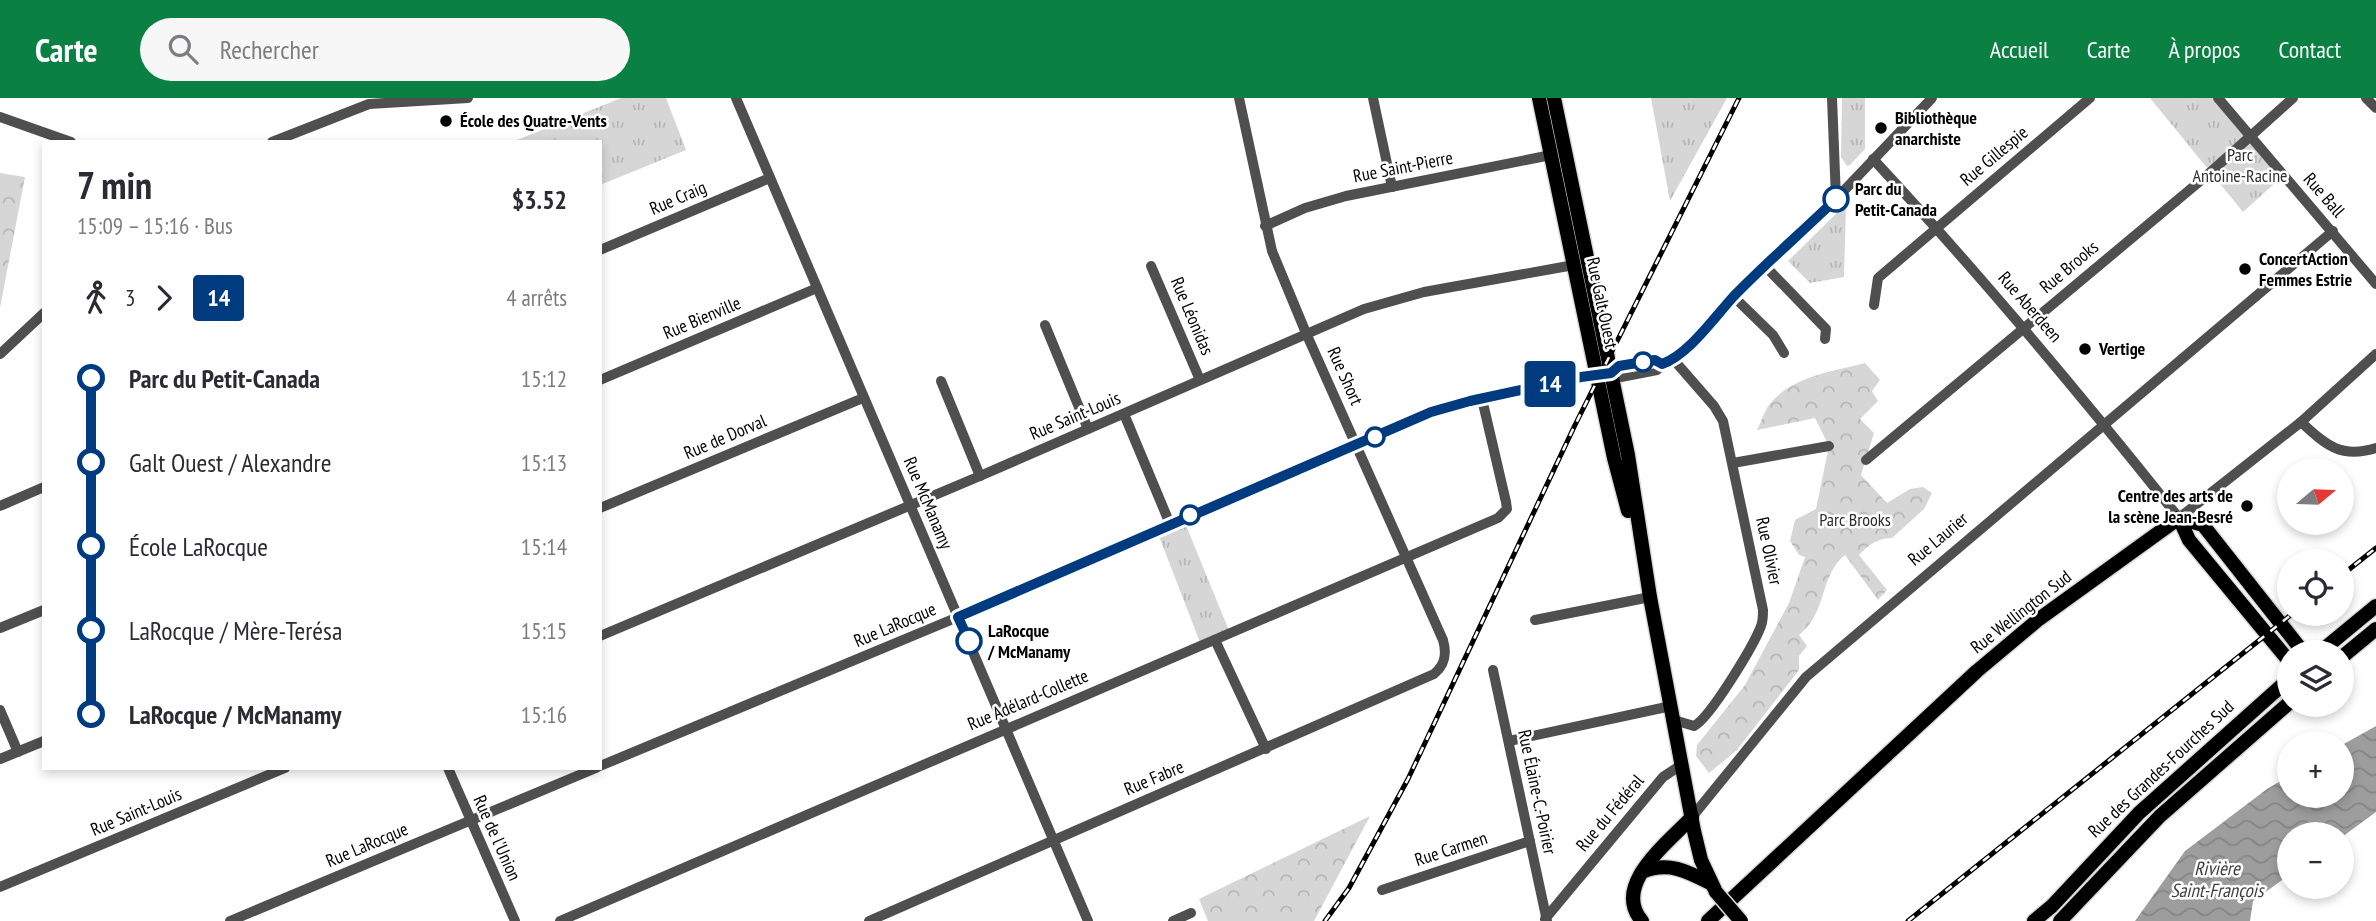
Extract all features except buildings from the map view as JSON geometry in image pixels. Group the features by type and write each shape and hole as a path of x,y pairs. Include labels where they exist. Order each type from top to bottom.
{"main road":[{"name":"Rue Galt Ouest","path":"1539,98 1574,265 1628,455 1650,597 1701,860 1713,888 1741,921"},
{"name":"Rue Galt Ouest","path":"1554,98 1604,373"},
{"name":"Rue Aberdeen","path":"2179,518 2203,525 2294,640"},
{"name":"Rue Aberdeen","path":"2179,518 2189,540 2277,646"},
{"name":"Rue Wellington Sud","path":"1708,921 1977,671 2039,619 2179,518"},
{"path":"2335,640 2376,606"},
{"path":"2354,647 2376,629"},
{"name":"Rue des Grandes-Fourches Sud","path":"2034,921 2139,813 2277,690"},
{"name":"Rue des Grandes-Fourches Sud","path":"2060,921 2160,816 2277,714"},
{"name":"Rue Laurier","path":"1642,920 1633,910 1631,893 1641,872 1692,817"},
{"path":"1641,872 1654,867 1674,867 1713,888"}],"street":[{"path":"276,140 351,104 468,98"},
{"name":"Rue McManamy","path":"736,98 1088,921"},
{"name":"Rue Short","path":"1239,98 1272,251 1443,640 1444,659"},
{"path":"1373,98 1392,187"},
{"path":"1832,98 1836,199"},
{"path":"1674,359 1765,266 1836,199 1932,98"},
{"name":"Rue Gillespie","path":"1874,305 1878,278 2090,98"},
{"name":"Rue Ball","path":"2218,98 2376,284"},
{"name":"Rue Brooks","path":"1866,460 2251,137 2293,98"},
{"path":"2366,98 2376,108"},
{"path":"0,117 65,140"},
{"name":"Rue Saint-Pierre","path":"1265,226 1305,208 1392,187 1551,155"},
{"name":"Rue Aberdeen","path":"1873,159 2024,329 2179,518"},
{"name":"Rue Craig","path":"602,249 770,178"},
{"name":"Rue Laurier","path":"1692,817 1805,677 2333,231"},
{"name":"Rue Saint-Louis","path":"602,635 910,506 1306,333 1391,300 1574,265"},
{"name":"Rue Léonidas","path":"1151,266 1200,380"},
{"path":"1765,266 1826,329 1825,339"},
{"name":"Rue Bienville","path":"602,379 817,288"},
{"path":"1734,297 1773,335 1783,353"},
{"path":"0,354 42,315"},
{"path":"1045,325 1088,429"},
{"name":"Rue Wellington Sud","path":"2179,518 2301,422 2376,354"},
{"name":"Rue LaRocque","path":"602,765 958,617 1431,412 1604,373 1621,377 1657,370 1662,364 1674,359"},
{"name":"Rue Olivier","path":"1672,713 1688,725 1700,723 1743,660 1763,618 1723,421 1714,406 1674,359"},
{"path":"941,381 979,476"},
{"name":"Rue de Dorval","path":"602,508 863,398"},
{"name":"Rue Adélard-Collette","path":"560,921 1498,518 1507,509 1482,399"},
{"path":"1124,414 1170,524"},
{"path":"2301,422 2331,447 2362,452 2376,448"},
{"path":"1732,463 1829,446"},
{"path":"0,506 42,488"},
{"path":"1535,620 1650,597"},
{"path":"0,628 42,611"},
{"path":"1215,640 1266,749"},
{"name":"Rue Fabre","path":"869,921 1434,674 1440,669 1444,659"},
{"name":"Rue Élaine-C.-Poirier","path":"1493,670 1545,920"},
{"path":"0,710 18,752"},
{"path":"1509,741 1672,713"},
{"path":"0,759 42,742"},
{"name":"Rue du Fédéral","path":"1545,920 1664,777 1681,765"},
{"name":"Rue Saint-Louis","path":"0,887 280,770"},
{"name":"Rue de l'Union","path":"449,770 515,921"},
{"name":"Rue LaRocque","path":"230,921 591,770"},
{"name":"Rue Carmen","path":"1382,890 1530,841"},
{"path":"1173,921 1191,913"}],"green space":[{"path":"621,98 666,98 686,150 602,184 602,140 517,140"},
{"path":"1651,98 1727,98 1670,201"},
{"path":"1842,98 1865,98 1865,149 1847,166 1841,157"},
{"name":"Parc Antoine-Racine","path":"2150,98 2218,98 2284,175 2243,212"},
{"path":"0,173 25,177 0,308"},
{"name":"Parc du Petit-Canada","path":"1846,204 1844,277 1810,283 1788,261"},
{"name":"Parc Brooks","path":"1865,363 1880,380 1872,391 1878,401 1860,419 1874,433 1861,475 1887,503 1910,489 1923,487 1932,493 1924,509 1892,538 1874,543 1859,555 1887,590 1878,600 1845,555 1837,564 1815,616 1799,635 1807,646 1799,656 1799,670 1737,750 1709,773 1696,756 1697,745 1745,685 1789,603 1805,557 1799,555 1790,541 1795,520 1816,509 1829,446 1815,418 1757,430 1769,405 1789,387 1813,376"},
{"path":"1183,518 1230,633 1201,645 1157,531"},
{"path":"1370,816 1314,921 1208,921 1199,899"}],"water":[{"name":"Rivière Saint-François","path":"2376,726 2376,812 2354,828 2354,822 2277,822 2277,884 2253,901 2250,921 2135,921 2185,851 2277,783 2277,808 2354,808 2354,738"}],"railway":[{"path":"1325,921 1349,888 1408,779 1575,425 1739,98"},
{"path":"2354,565 2376,548"},
{"path":"1908,921 2277,626"}],"bus line":[{"name":"14","path":"969,641 958,617 1431,412 1597,373 1611,373 1619,366 1655,360 1662,364 1674,359 1836,199"}],"place":[{"name":"École des Quatre-Vents","path":"446,121"},
{"name":"Bibliothèque anarchiste","path":"1881,128"},
{"name":"Parc du Petit-Canada","path":"1836,199"},
{"name":"ConcertAction Femmes Estrie","path":"2245,269"},
{"name":"Vertige","path":"2085,349"},
{"name":"Centre des arts de la scène Jean-Besré","path":"2247,506"},
{"name":"LaRocque / McManamy","path":"969,641"}]}
